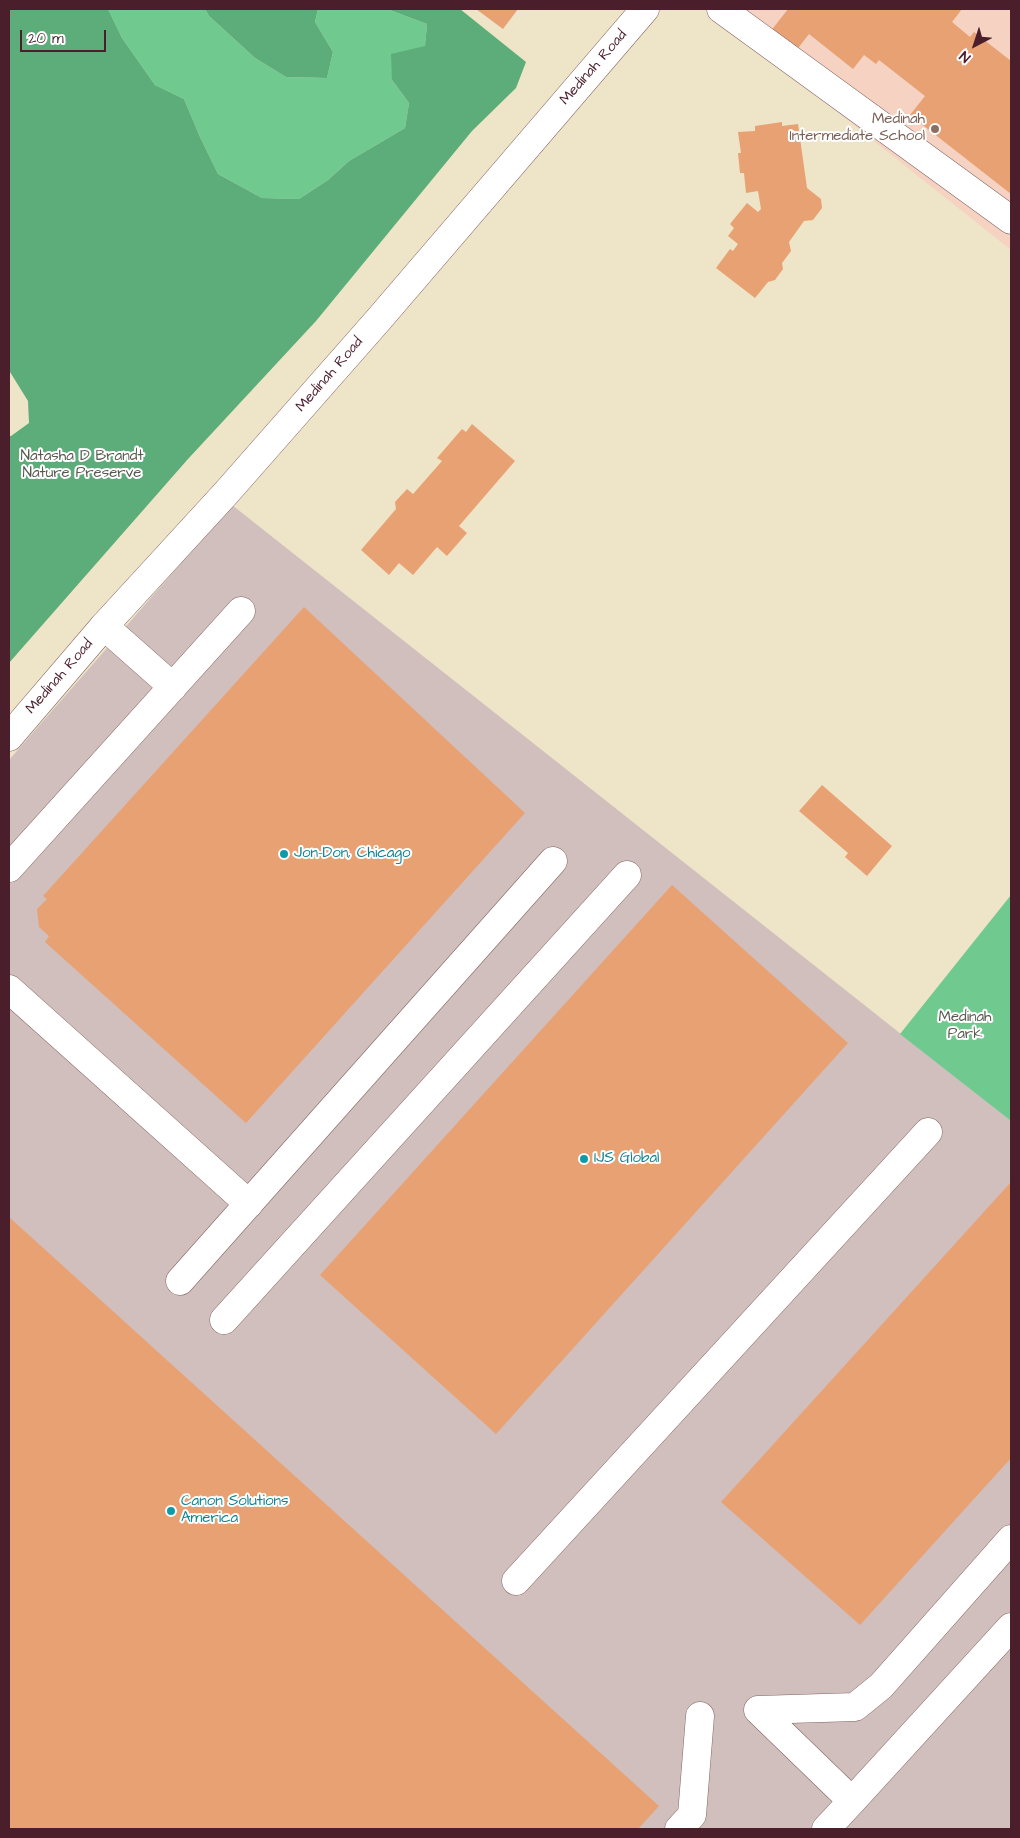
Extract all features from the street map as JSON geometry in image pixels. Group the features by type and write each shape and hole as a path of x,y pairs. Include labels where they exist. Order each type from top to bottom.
{"main road":[{"name":"Medinah Road","path":"9,737 104,626 227,492 380,318 645,9"},
{"path":"721,9 1011,220"},
{"path":"9,868 241,611"},
{"path":"104,626 173,687"},
{"path":"180,1282 554,861"},
{"path":"224,1320 627,875"},
{"path":"9,989 249,1204"},
{"path":"516,1581 928,1132"},
{"path":"852,1801 758,1710 855,1707 881,1686 1011,1539"},
{"path":"826,1829 1011,1627"},
{"path":"679,1829 692,1815 700,1716"}],"shaded area":[{"name":"Medinah Intermediate School","path":"708,9 1011,9 1011,250"},
{"path":"232,505 1011,1121 1011,1829 9,1829 9,760"}],"green space":[{"name":"Natasha D Brandt Nature Preserve","path":"9,9 108,9 122,38 155,85 184,99 218,174 262,198 299,199 328,180 349,161 405,128 409,103 392,80 391,54 425,46 427,24 387,9 460,9 526,62 516,88 472,131 316,321 188,459 9,663 9,436 29,423 28,401 10,372 9,362"},
{"path":"108,9 205,9 209,16 255,58 286,77 327,78 333,52 315,22 318,9 387,9 427,24 425,46 392,80 409,103 405,128 349,161 328,180 299,199 262,198 218,174 184,99 155,85 122,38"},
{"path":"205,9 318,9 315,22 333,52 327,78 286,77 255,58 209,16"},
{"name":"Medinah Park","path":"1011,895 1011,1121 900,1034"}],"building":[{"path":"476,9 518,9 503,29"},
{"path":"788,9 962,9 952,22 970,37 974,32 1011,61 1011,194 910,115 925,96 879,60 876,64 864,55 853,69 809,34 792,56 767,36"},
{"path":"782,122 782,126 798,124 807,188 821,199 822,208 813,220 804,221 789,242 791,251 782,263 783,269 775,280 768,282 755,298 716,268 730,249 733,251 738,244 728,236 734,228 730,224 747,203 758,212 761,209 758,191 746,193 744,173 740,173 738,153 741,153 738,132 755,131 755,126"},
{"path":"472,424 515,461 459,526 467,533 447,556 437,547 413,575 399,563 389,575 361,550 396,509 395,502 407,489 413,494 442,461 437,458 462,429 466,432"},
{"name":"Jon-Don, Chicago","path":"304,607 525,813 246,1123 45,942 49,936 39,927 37,909 47,899 43,896"},
{"path":"822,785 892,846 867,876 845,857 848,853 799,811"},
{"name":"IJS Global","path":"672,885 848,1043 496,1434 320,1275"},
{"path":"1011,1182 1011,1458 860,1625 721,1502"},
{"name":"Canon Solutions America","path":"9,1217 659,1806 638,1829 9,1829"}],"place":[{"name":"Medinah Intermediate School","path":"935,129"},
{"name":"Jon-Don, Chicago","path":"284,854"},
{"name":"IJS Global","path":"584,1159"},
{"name":"Canon Solutions America","path":"171,1511"}]}
